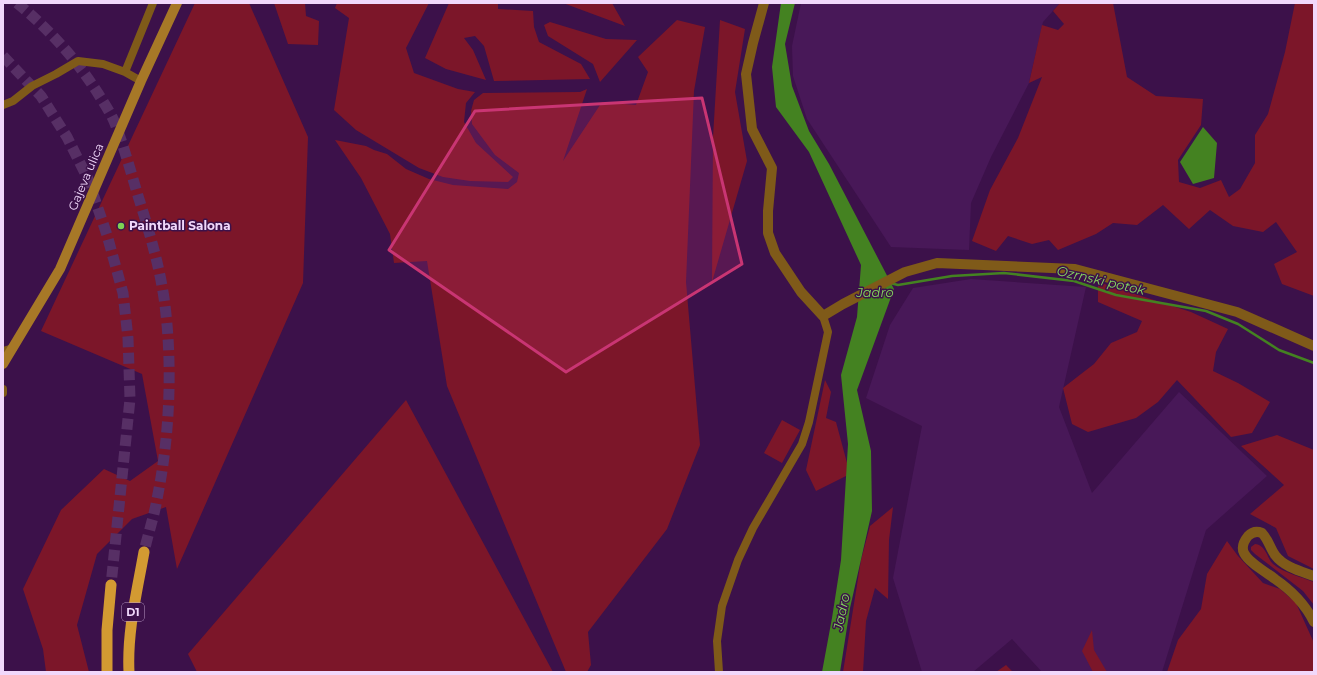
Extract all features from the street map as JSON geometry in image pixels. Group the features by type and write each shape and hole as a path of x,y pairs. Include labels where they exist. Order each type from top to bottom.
{"highway":[{"name":"D1","path":"129,672 128,651 132,614 144,552"},
{"name":"D1","path":"107,672 107,630 111,585"}],"main road":[{"name":"Gajeva ulica","path":"3,364 8,349 60,269 177,3"}],"street":[{"path":"124,72 153,3"},
{"path":"719,672 717,641 722,606 738,560 753,528 802,444 828,332 823,316 801,292 775,253 768,233 768,211 772,168 752,128 746,74 764,3"},
{"path":"3,106 13,102 32,86 78,61 103,64 124,72 141,82"},
{"path":"823,316 905,272 937,263 1075,269 1237,312 1314,346"},
{"path":"1314,576 1282,562 1276,556 1262,533 1258,532 1250,534 1244,543 1243,552 1246,556 1259,568 1287,587 1303,604 1314,622"}],"highlighted area":[{"path":"702,98 742,264 566,372 389,250 475,111"}],"shaded area":[{"path":"195,3 249,3 308,137 303,283 177,569 166,507 132,519 97,554 77,625 89,672 46,672 43,649 23,589 61,510 104,469 130,481 158,461 142,374 41,331"},
{"path":"274,3 305,3 306,16 319,21 318,45 288,44"},
{"path":"337,3 429,3 406,48 414,73 458,89 475,92 466,103 464,122 476,143 513,177 508,182 470,181 443,177 419,168 356,130 334,110 349,18 335,8"},
{"path":"449,3 498,3 498,9 533,11 534,27 539,42 581,64 590,79 494,81 484,46 475,36 464,38 473,50 486,80 446,69 425,58"},
{"path":"563,3 612,3 625,26"},
{"path":"801,3 1060,3 1043,22 1029,83 991,157 971,203 969,250 891,247 807,119 793,76 792,46"},
{"path":"1060,3 1113,3 1127,77 1156,96 1203,99 1201,125 1178,160 1179,182 1200,188 1221,180 1229,197 1240,189 1255,163 1255,135 1268,114 1285,52 1295,3 1314,3 1314,296 1282,284 1274,264 1297,252 1276,222 1263,232 1233,226 1210,210 1189,229 1163,205 1137,225 1113,223 1096,234 1058,250 1049,240 1032,244 1008,236 996,251 972,241 990,190 1018,138 1042,77 1029,83 1042,25 1058,30 1064,24 1053,11"},
{"path":"677,20 705,27 694,91 686,282 700,445 667,529 588,632 591,665 587,672 566,672 447,386 427,261 394,263 390,234 361,178 335,140 366,146 387,154 406,169 429,179 453,185 508,189 517,182 519,173 495,155 472,124 471,111 474,100 483,93 580,92 587,89 563,161 602,102 636,105 648,72 638,57"},
{"path":"720,20 745,29 735,92 747,161 712,282 713,137"},
{"path":"550,22 606,39 637,40 600,82 593,64 548,36 544,25"},
{"path":"971,279 1086,287 1059,407 1092,493 1179,392 1267,476 1206,530 1162,672 1042,672 1012,639 973,672 922,672 893,578 922,426 866,398 890,325 913,288"},
{"path":"1098,282 1191,312 1228,329 1216,352 1213,371 1238,383 1270,402 1252,433 1231,437 1177,380 1158,402 1136,418 1088,432 1072,424 1063,388 1094,364 1111,343 1137,332 1142,321 1098,302"},
{"path":"825,380 831,392 826,418 836,422 850,474 816,491 806,470"},
{"path":"406,400 553,672 197,672 188,654"},
{"path":"782,420 800,430 782,463 764,453"},
{"path":"1277,435 1314,450 1314,569 1288,556 1276,528 1250,514 1284,485 1241,446"},
{"path":"893,507 889,540 888,599 875,588 866,621 863,672 843,672 861,560 870,526"},
{"path":"1227,541 1238,556 1263,583 1280,589 1296,603 1314,643 1314,672 1167,672 1178,640 1201,609 1207,574"},
{"path":"1255,544 1264,549 1273,564 1277,567 1314,582 1314,605 1303,591 1251,550 1251,547"},
{"path":"1092,630 1094,650 1107,672 1093,672 1082,651"},
{"path":"1006,665 1013,672 996,672"}],"water":[{"name":"Jadro","path":"781,3 795,3 785,44 792,86 809,131 829,164 894,289 857,390 871,451 872,511 850,608 840,672 822,672 841,560 848,444 841,375 857,317 861,265 809,152 776,107 772,67"},
{"path":"1203,127 1217,143 1214,178 1193,184 1180,162"}],"waterway":[{"name":"Ozrnski potok","path":"890,283 898,285 952,276 1004,273 1074,281 1116,295 1206,311 1238,324 1279,350 1314,363"}],"tunnel":[{"path":"17,3 40,23 72,57 111,114 118,130 157,260 167,322 169,348 169,399 165,450 161,475 144,552"},
{"path":"3,56 41,96 67,137 88,179 107,235 123,293 128,338 130,399 111,585"}],"place":[{"name":"Paintball Salona","path":"121,226"}]}
